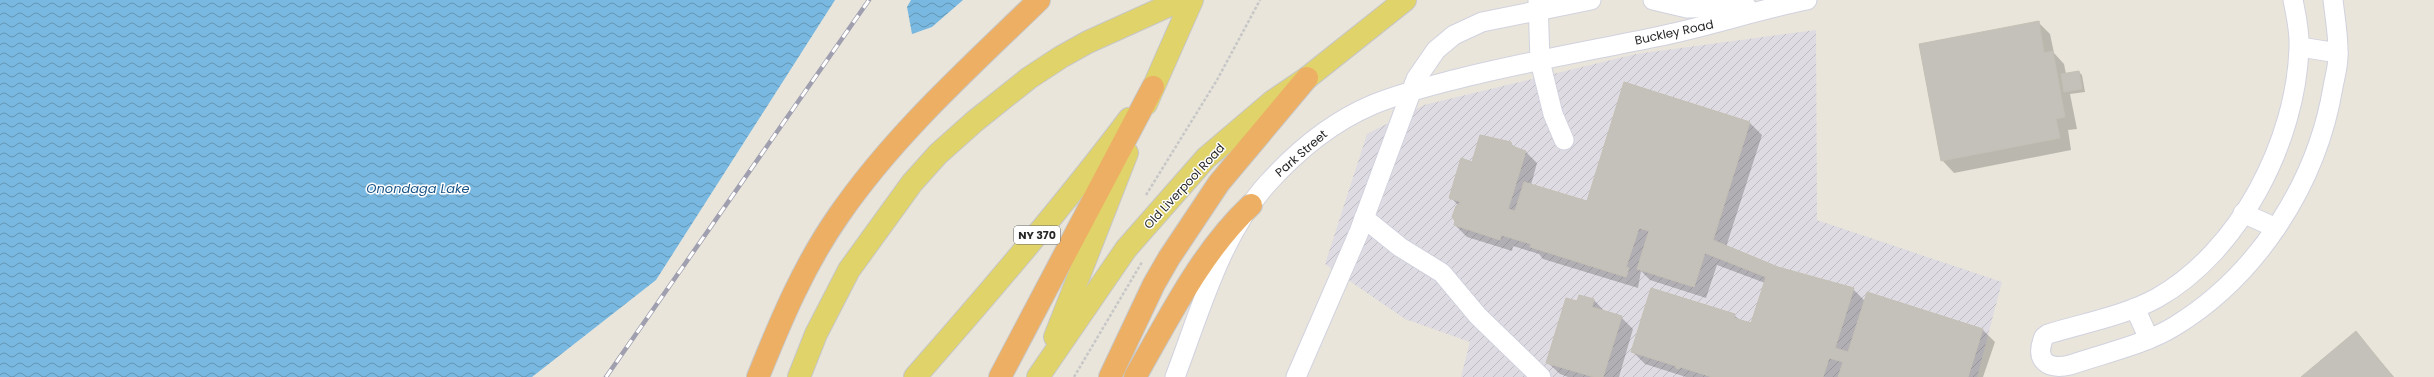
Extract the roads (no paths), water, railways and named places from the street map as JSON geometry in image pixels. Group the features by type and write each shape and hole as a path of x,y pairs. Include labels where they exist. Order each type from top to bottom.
{"highway":[{"path":"758,377 788,303 838,215 878,162 912,124 1039,0"},
{"path":"1110,377 1154,284 1169,258 1219,183 1306,78"},
{"path":"1000,377 1153,87"},
{"path":"1135,377 1214,246 1232,224 1251,205"}],"main road":[{"path":"799,377 816,334 849,270 912,183 938,154 975,121 1029,78 1068,54 1113,30 1181,0"},
{"name":"NY 370","path":"1040,373 1153,87 1192,0"},
{"name":"Old Liverpool Road","path":"1040,373 1126,249 1206,158 1273,101 1306,78 1405,0"},
{"name":"NY 370","path":"915,377 1008,271 1092,168 1153,87"}],"street":[{"path":"1296,377 1364,218 1410,91 1416,79 1436,50 1454,35 1482,22 1539,5 1591,0"},
{"name":"Buckley Road","path":"1540,61 1702,28 1778,6 1807,0"},
{"path":"2293,0 2300,47 2292,108 2272,164 2243,213 2222,243 2191,274 2157,298 2135,308 2048,334 2041,343 2044,360 2050,366 2058,368 2149,339 2174,326 2210,302 2251,261 2276,228 2314,156 2329,110 2338,53 2333,0"},
{"path":"1659,1 1687,8 1778,6"},
{"path":"1539,5 1540,61 1553,114 1564,140"},
{"path":"2300,47 2338,53"},
{"name":"Park Street","path":"1175,377 1220,260 1251,205 1267,184 1305,146 1336,124 1372,105 1410,91 1487,71 1540,61"},
{"path":"2243,213 2276,228"},
{"path":"1364,218 1400,247 1442,273 1478,316 1541,377"},
{"path":"2135,308 2149,339"}],"water":[{"name":"Onondaga Lake","path":"0,0 835,0 656,280 532,377 0,377"},
{"path":"911,0 963,0 932,27 912,34 907,7"}],"railway":[{"path":"606,377 869,0"}]}
